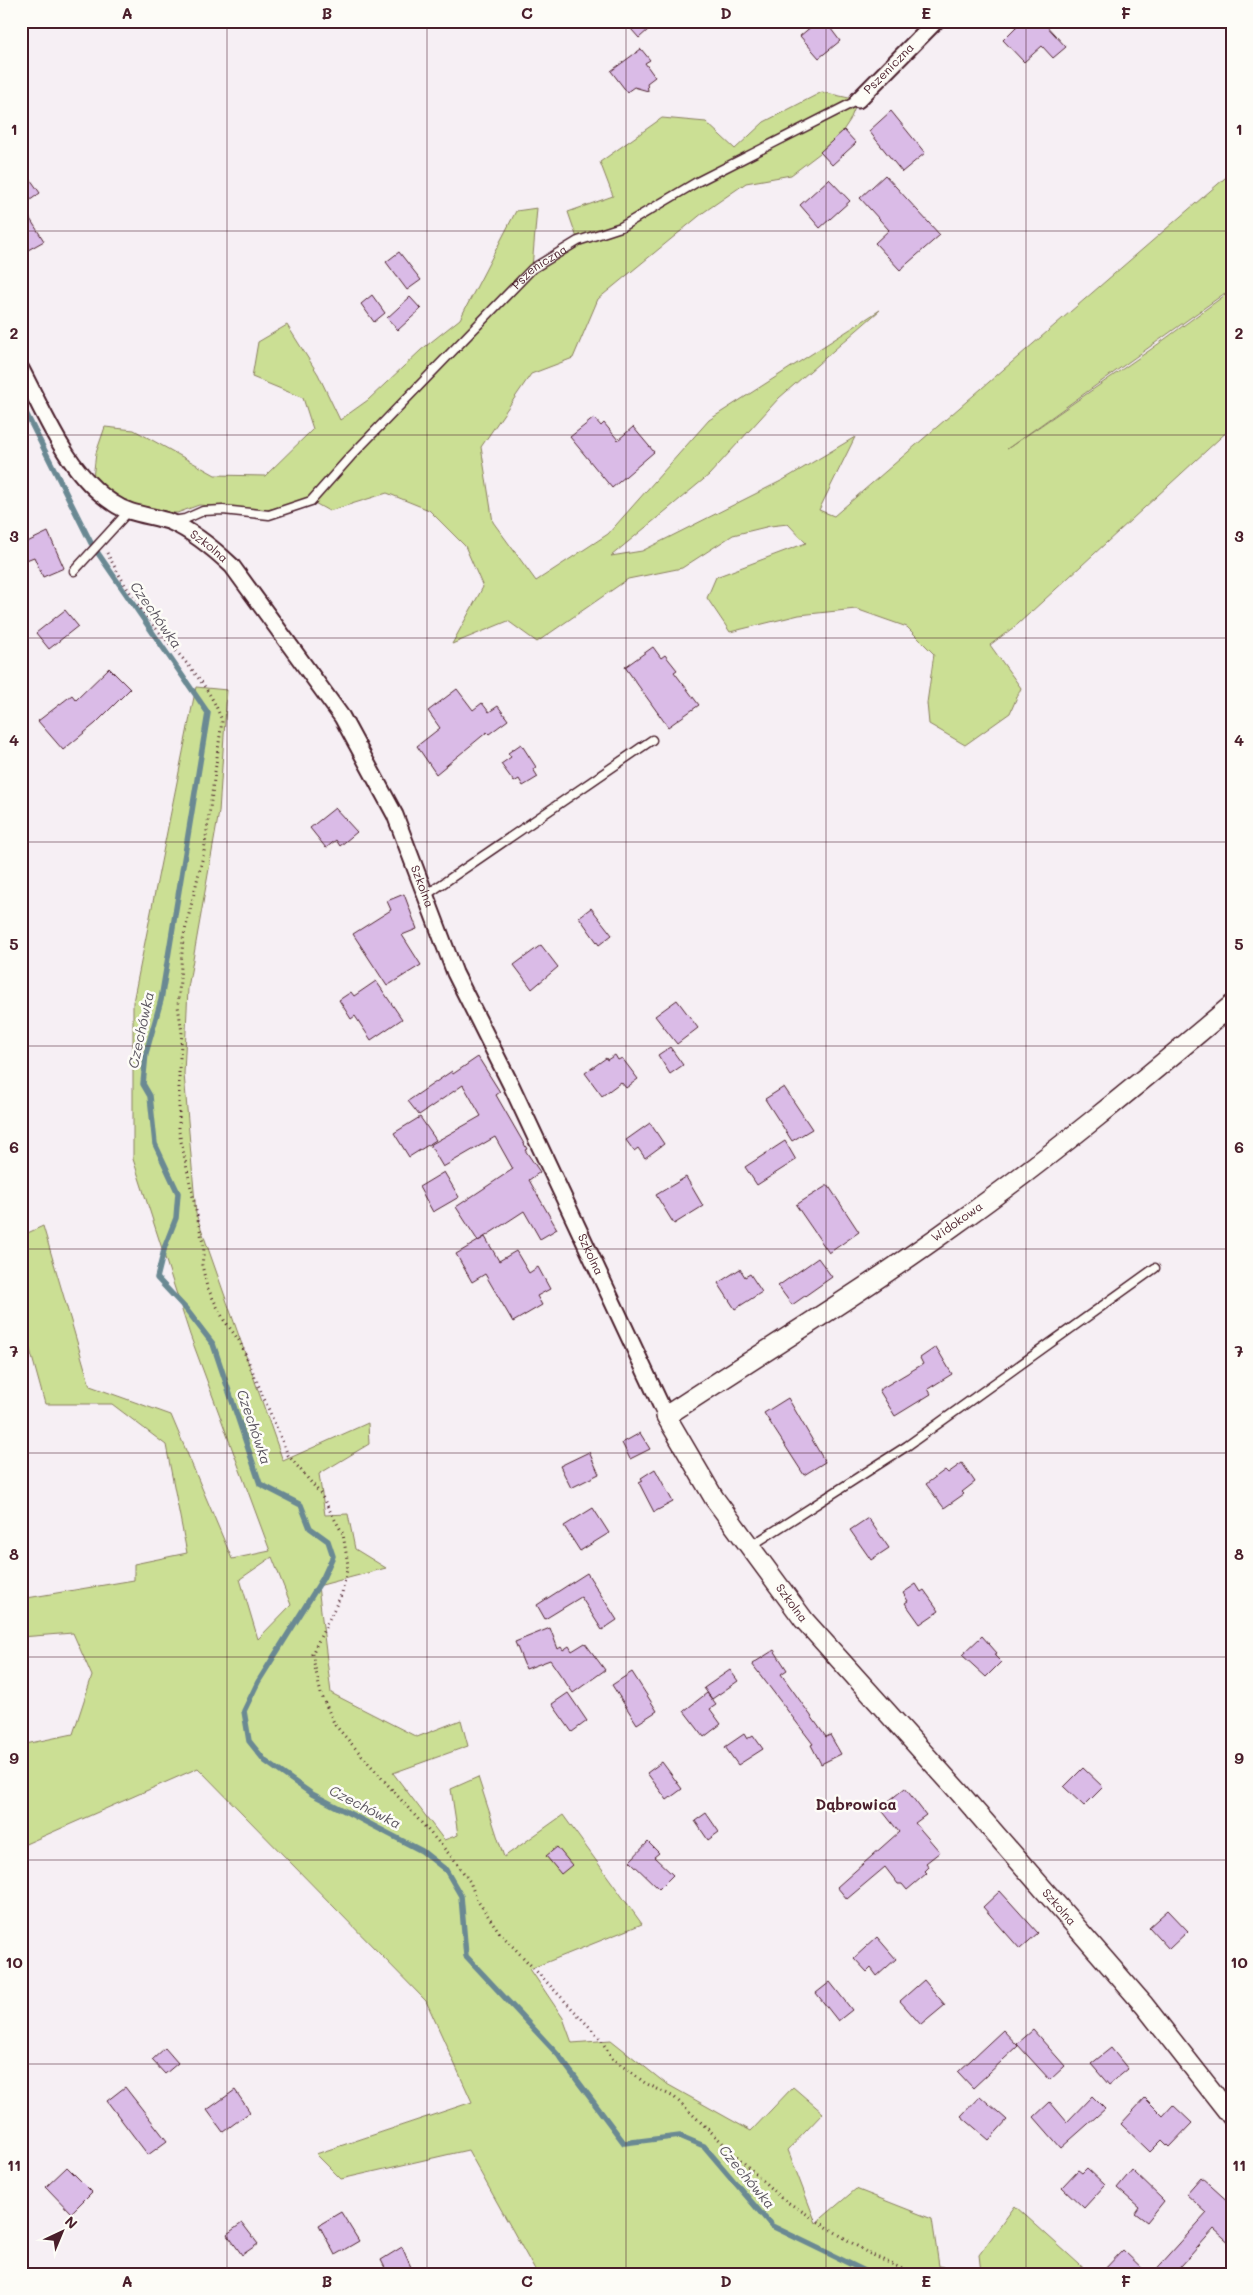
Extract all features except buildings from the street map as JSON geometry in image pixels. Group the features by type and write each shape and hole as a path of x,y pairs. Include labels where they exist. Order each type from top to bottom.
{"street":[{"name":"Pszeniczna","path":"858,100 936,21"},
{"name":"Szkolna","path":"21,369 70,461 92,487 128,512 170,522 192,533 232,566 342,717 395,815 455,973 512,1085 666,1416 714,1498 749,1547 828,1649 958,1791 1144,2005 1232,2117"},
{"name":"Widokowa","path":"666,1416 955,1225 1049,1155 1232,1005"}],"lane":[{"name":"Pszeniczna","path":"170,522 184,519 203,511 223,510 269,515 311,501 351,456 532,269 578,242 621,227 697,182 858,100"},
{"path":"74,571 128,512"},
{"path":"426,894 652,740"},
{"path":"749,1547 907,1446 1155,1268"}],"path":[{"path":"101,542 117,571 155,627 192,668 216,702 222,722 204,852 183,939 178,1006 182,1032 178,1070 179,1132 204,1248 202,1265 208,1287 224,1320 240,1342 288,1454 320,1493 342,1534 348,1565 342,1594 312,1654 321,1694 335,1725 456,1862 470,1882 477,1900 500,1932 600,2038 612,2058 644,2083 674,2097 781,2198 868,2253 914,2274"}],"green space":[{"path":"822,92 858,100 850,120 836,141 791,175 746,183 704,212 598,299 573,358 531,374 481,447 493,522 536,581 608,534 709,420 880,310 779,398 709,475 611,556 642,551 783,480 855,437 819,510 834,516 1232,172 1232,288 1007,449 1150,350 1232,290 1232,427 1018,624 990,645 1021,688 1010,713 965,745 929,724 927,703 934,654 907,627 856,609 799,615 730,632 707,598 716,577 806,543 788,524 770,526 733,535 682,568 628,579 537,642 508,621 452,644 483,587 465,546 429,510 387,493 329,511 311,501 266,510 199,505 177,513 152,512 119,499 93,478 96,453 105,427 134,430 215,475 265,476 313,429 303,398 252,377 258,342 287,325 318,374 340,420 368,400 421,350 460,319 516,211 537,208 532,268 578,241 568,212 613,196 600,162 662,118 706,122 735,149 764,122"},
{"path":"196,687 227,690 219,812 188,988 184,1074 196,1214 283,1461 368,1423 369,1444 319,1474 325,1515 348,1514 355,1549 386,1568 318,1586 331,1693 417,1737 461,1720 468,1746 393,1773 444,1840 458,1835 451,1789 478,1777 504,1857 563,1815 642,1924 530,1969 563,2018 572,2043 611,2040 665,2083 751,2131 793,2087 823,2113 788,2150 816,2223 856,2189 932,2219 939,2266 981,2272 979,2255 1015,2206 1090,2274 537,2274 468,2150 341,2179 316,2154 472,2102 426,2001 198,1768 21,1846 21,1745 73,1734 92,1676 73,1633 21,1637 21,1599 134,1580 134,1564 187,1553 166,1445 112,1404 45,1404 21,1317 21,1236 43,1226 90,1386 171,1415 232,1559 270,1551 190,1335 133,1159 133,1002","holes":["272,1557 291,1605 258,1639 240,1579"]}],"waterway":[{"name":"Czechówka","path":"21,403 91,543 208,713 161,1000 146,1053 143,1084 150,1096 155,1144 178,1193 176,1218 165,1246 157,1278 186,1309 213,1344 260,1484 301,1505 310,1528 328,1541 333,1556 323,1578 258,1682 244,1711 249,1741 265,1761 312,1794 422,1851 446,1870 461,1896 466,1956 559,2056 624,2143 680,2136 704,2146 772,2226 871,2274"}],"district":[{"name":"Dąbrowica","path":"856,1805"}]}
